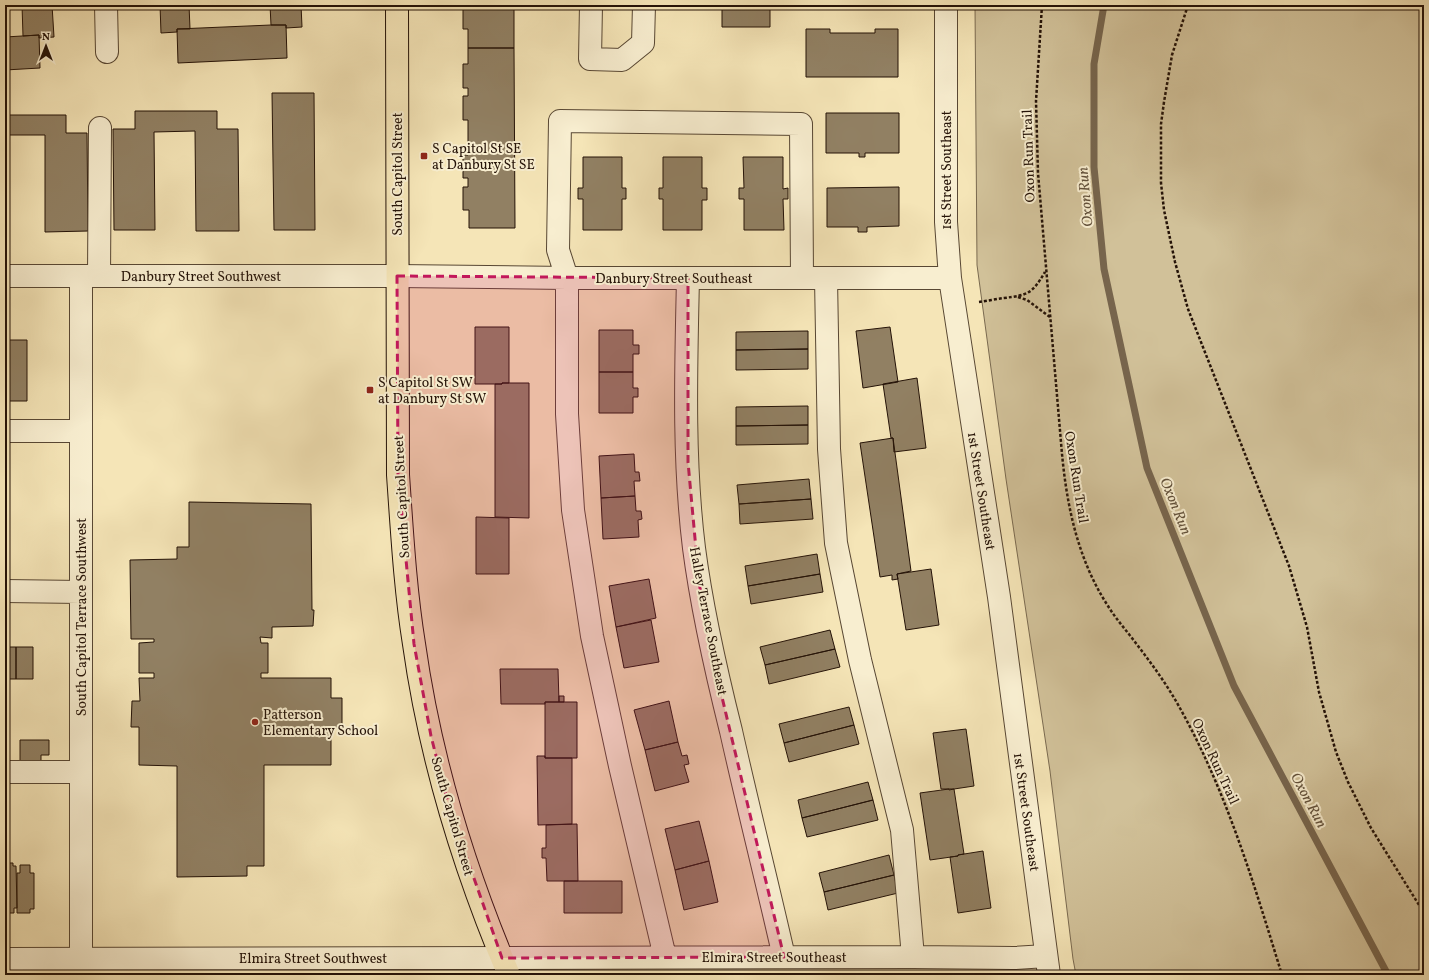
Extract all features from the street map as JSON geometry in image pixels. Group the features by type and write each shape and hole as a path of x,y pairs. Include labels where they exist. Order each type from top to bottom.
{"main road":[{"name":"South Capitol Street","path":"397,5 398,475 403,553 414,644 430,736 449,807 472,879 505,966"}],"street":[{"path":"106,5 108,52"},
{"path":"591,5 590,59 622,60 643,43 644,5"},
{"name":"1st Street Southeast","path":"946,5 946,222 950,278 999,598 1048,966"},
{"path":"665,958 620,766 592,636 573,510 567,414 567,278 558,250 560,121 801,124 802,278"},
{"name":"South Capitol Terrace Southwest","path":"81,959 81,431 100,128"},
{"name":"Danbury Street Southwest","path":"5,276 397,276"},
{"name":"Danbury Street Southeast","path":"397,276 567,278 950,278"},
{"name":"Halley Terrace Southeast","path":"688,278 686,417 689,496 696,561 712,651 784,958"},
{"path":"826,278 829,449 836,542 860,660 902,830 913,957"},
{"path":"5,431 81,431"},
{"path":"5,591 81,592"},
{"path":"5,772 81,772"},
{"name":"Elmira Street Southeast","path":"505,966 665,958 784,958 813,966 913,957 1014,958 1048,966"},
{"name":"Elmira Street Southwest","path":"5,959 81,959 314,967 505,966"}],"path":[{"name":"Oxon Run Trail","path":"1042,5 1036,135 1045,271 1064,480 1078,543 1086,565 1108,608 1160,676 1181,710 1215,781 1244,854 1282,975"},
{"path":"1188,5 1172,55 1164,102 1161,139 1161,183 1164,210 1181,287 1194,324 1289,566 1307,627 1319,692 1336,752 1348,782 1371,828 1424,913"},
{"path":"979,302 1017,297 1027,294 1045,271"},
{"path":"1017,297 1028,300 1050,317"}],"highlighted area":[{"path":"397,276 688,278 688,462 699,582 711,651 784,957 502,958 449,807 431,736 414,644 398,475"}],"shaded area":[{"path":"975,5 1424,5 1424,975 1076,975 1050,771 1006,479 977,265"}],"building":[{"path":"22,5 52,5 54,37 39,38 39,35 23,36"},
{"path":"160,5 189,5 190,29 177,29 177,32 161,33"},
{"path":"270,5 301,5 302,27 286,28 286,25 271,25"},
{"path":"514,5 514,48 468,48 468,29 463,29 463,6"},
{"path":"722,5 770,5 770,27 722,27"},
{"path":"286,25 287,58 178,63 177,29"},
{"path":"806,29 830,29 830,33 875,33 875,29 898,29 898,77 806,77"},
{"path":"39,35 40,68 5,70 5,37"},
{"path":"468,48 514,48 515,228 469,228 469,210 463,210 463,187 468,187 468,178 463,178 463,155 468,155 468,120 463,120 463,96 468,96 468,88 463,88 463,64 468,64"},
{"path":"272,93 314,93 315,230 274,230"},
{"path":"135,111 217,111 217,129 238,129 239,231 196,231 195,131 154,132 155,230 114,230 113,129 135,129"},
{"path":"826,113 899,113 899,153 865,153 865,157 859,157 859,153 826,153"},
{"path":"5,115 66,115 66,133 87,133 88,231 45,232 45,135 5,135"},
{"path":"583,157 622,157 622,188 626,188 626,199 622,199 622,230 583,230 583,199 578,199 578,188 583,188"},
{"path":"663,157 702,157 702,188 707,188 707,200 702,200 702,230 663,230 663,199 659,199 659,188 663,188"},
{"path":"743,157 783,157 783,189 788,188 788,199 783,199 784,230 744,230 744,199 739,199 739,188 744,188"},
{"path":"899,187 899,226 867,227 867,232 858,232 858,227 827,227 827,188"},
{"path":"475,327 509,327 509,383 475,384"},
{"path":"890,327 898,382 863,388 856,331"},
{"path":"599,330 633,330 633,345 639,345 639,354 633,354 633,372 599,372"},
{"path":"808,331 808,349 736,350 736,332"},
{"path":"5,340 27,340 27,401 5,401"},
{"path":"808,349 808,369 736,370 736,350"},
{"path":"599,372 633,372 633,388 638,388 638,397 633,397 633,413 599,413"},
{"path":"917,378 926,448 894,452 893,438 891,438 883,384"},
{"path":"529,383 529,518 495,517 495,384"},
{"path":"808,406 808,425 736,426 736,407"},
{"path":"808,425 808,444 736,445 736,426"},
{"path":"893,438 911,571 897,574 898,579 892,580 892,575 880,577 860,443"},
{"path":"5,447 9,447 9,455 5,455"},
{"path":"634,454 635,472 639,472 640,481 634,481 635,496 601,498 599,456"},
{"path":"809,479 811,499 739,504 737,485"},
{"path":"5,495 9,495 9,537 7,537 7,544 5,544"},
{"path":"635,496 636,511 641,511 642,519 638,520 639,537 603,539 601,498"},
{"path":"811,499 813,519 740,524 739,504"},
{"path":"189,502 311,504 312,610 314,610 313,626 272,627 272,638 260,637 261,643 268,643 268,673 261,673 261,678 331,678 331,698 342,698 342,727 331,727 331,765 264,765 264,866 247,866 247,876 177,877 177,766 139,765 139,727 131,727 132,701 140,701 139,678 154,678 154,673 139,673 139,643 154,642 154,639 131,639 130,560 177,559 177,547 189,547"},
{"path":"476,517 509,518 509,574 476,574"},
{"path":"817,554 820,574 748,586 745,566"},
{"path":"931,569 939,625 906,630 897,574"},
{"path":"820,574 823,592 751,604 748,586"},
{"path":"649,579 656,618 616,627 609,586"},
{"path":"651,620 659,662 624,668 616,627"},
{"path":"830,630 835,649 765,665 760,647"},
{"path":"5,647 16,647 16,679 5,679"},
{"path":"16,647 33,647 33,679 16,679"},
{"path":"835,649 840,667 769,684 765,665"},
{"path":"500,669 558,669 559,702 545,702 545,704 501,704"},
{"path":"559,696 564,696 564,702 559,702"},
{"path":"669,701 678,742 645,750 634,710"},
{"path":"545,702 577,702 577,758 545,758"},
{"path":"849,707 854,725 784,743 779,724"},
{"path":"854,725 859,744 789,762 784,743"},
{"path":"966,729 974,786 941,789 933,733"},
{"path":"20,740 49,740 49,755 41,755 41,764 20,764"},
{"path":"678,742 682,756 687,755 689,764 684,765 689,782 655,791 645,750"},
{"path":"537,756 545,756 545,758 572,758 572,824 538,825"},
{"path":"868,782 873,800 802,818 798,800"},
{"path":"954,789 964,854 930,860 920,793"},
{"path":"873,800 878,820 807,837 802,818"},
{"path":"699,821 709,861 675,870 665,829"},
{"path":"577,824 578,881 547,881 546,858 542,858 542,848 546,848 546,825"},
{"path":"983,851 991,908 958,913 950,857"},
{"path":"889,855 894,875 824,892 819,873"},
{"path":"709,861 718,902 684,910 675,870"},
{"path":"5,863 13,863 13,866 16,866 17,908 14,908 14,913 5,913"},
{"path":"20,865 30,865 30,873 34,873 34,909 30,909 30,913 17,913 17,873 20,873"},
{"path":"894,875 898,893 828,910 824,892"},
{"path":"564,881 622,881 622,913 564,913"}],"waterway":[{"name":"Oxon Run","path":"1104,5 1094,64 1094,167 1104,269 1147,468 1234,686 1388,975"}],"place":[{"name":"S Capitol St SE at Danbury St SE","path":"424,156"},
{"name":"S Capitol St SW at Danbury St SW","path":"370,390"},
{"name":"Patterson Elementary School","path":"255,722"}]}
